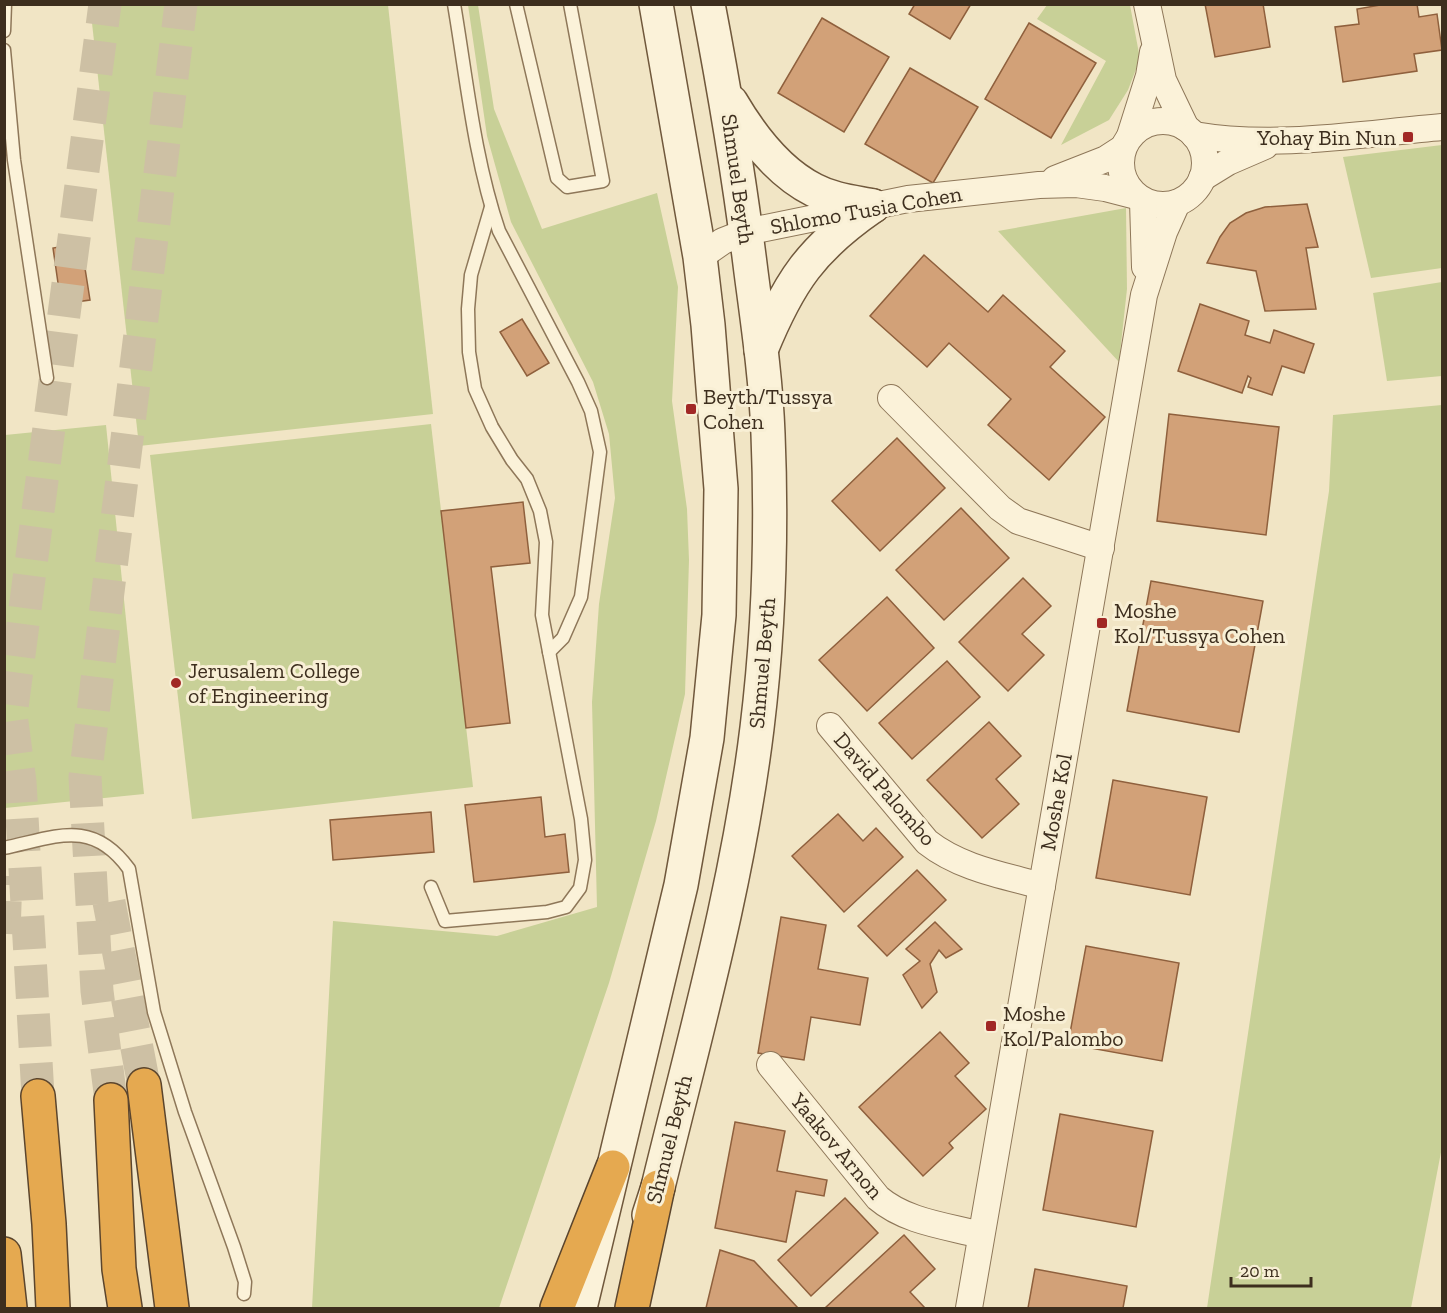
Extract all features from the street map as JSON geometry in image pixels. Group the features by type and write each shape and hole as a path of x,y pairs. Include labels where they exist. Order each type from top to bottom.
{"highway":[{"path":"144,1085 172,1308"},
{"path":"38,1096 49,1224 53,1308"},
{"path":"111,1100 119,1269 125,1308"},
{"path":"557,1308 613,1167"},
{"path":"632,1308 658,1187"},
{"path":"4,1254 10,1308"}],"street":[{"name":"Shmuel Beyth","path":"580,1308 681,885 711,703 719,615 721,489 708,325 700,257 656,4"},
{"name":"Shmuel Beyth","path":"619,1308 658,1187 734,870 747,802 757,728 770,576 768,431 760,352 746,232 725,93 708,4"},
{"path":"1147,4 1163,80 1204,155 1205,167 1202,178 1191,196 1164,206 1139,198 1127,186 1120,161 1149,76 1154,42"},
{"path":"725,93 759,144 790,174 813,190 840,200 873,206"},
{"path":"1127,142 1141,127 1154,122 1168,122 1190,132 1241,142 1280,141 1443,127"},
{"path":"1202,178 1249,152 1280,141"},
{"name":"Shlomo Tusia Cohen","path":"1039,185 1080,171 1127,142"},
{"name":"Shlomo Tusia Cohen","path":"700,257 723,241 746,232 873,206 947,194 1039,185 1105,188 1139,198"},
{"name":"Moshe Kol","path":"1139,198 1145,251 1144,295"},
{"name":"Moshe Kol","path":"969,1308 1144,295 1164,232 1177,203"},
{"path":"760,352 778,310 802,269 835,234 873,206"},
{"path":"891,398 1000,508 1018,521 1101,548"},
{"name":"David Palombo","path":"830,726 927,842 942,854 963,864 1042,886"},
{"name":"Yaakov Arnon","path":"770,1065 878,1198 889,1208 906,1216 981,1235"}],"lane":[{"path":"4,31 5,4"},
{"path":"454,4 475,142 491,207 499,231 587,402 600,452 596,497 581,597 563,638 549,652"},
{"path":"516,4 557,178 567,187 603,181 570,4"},
{"path":"4,50 14,160 47,378"},
{"path":"431,887 445,921 547,912 566,907 580,888 585,860 581,819 542,615 546,542 540,511 527,479 512,460 492,427 475,389 469,352 468,309 471,275 491,207"},
{"path":"4,848 71,834 86,836 108,847 121,858 129,869 154,1012 185,1112 234,1247 245,1282 244,1294"}],"green space":[{"path":"90,5 388,5 433,414 139,446"},
{"path":"468,5 478,5 494,109 542,229 657,193 678,287 672,401 687,509 689,560 685,694 656,821 609,983 499,1308 312,1308 333,921 497,936 597,907 592,702 599,604 615,498 609,434 593,382 511,222 487,136"},
{"path":"1047,5 1130,5 1140,59 1128,90 1109,120 1061,145 1106,61 1037,19"},
{"path":"1442,145 1442,268 1371,278 1343,157"},
{"path":"1126,208 1127,289 1119,362 998,231"},
{"path":"1442,282 1442,376 1387,381 1373,293"},
{"path":"1442,405 1442,1147 1411,1308 1207,1308 1329,491 1333,415"},
{"path":"431,424 473,787 192,819 150,455"},
{"path":"106,425 144,794 5,808 5,435"}],"building":[{"path":"915,4 971,4 950,39 909,14"},
{"path":"1205,4 1263,4 1270,47 1215,57"},
{"path":"1386,4 1417,4 1419,17 1437,14 1442,50 1414,54 1417,71 1343,82 1335,27 1359,24 1357,9"},
{"path":"822,18 889,57 844,132 778,93"},
{"path":"1029,23 1096,63 1051,138 985,99"},
{"path":"910,68 978,107 933,183 865,144"},
{"path":"1307,204 1318,247 1306,248 1316,309 1265,311 1256,271 1207,263 1230,223 1246,213 1265,207"},
{"path":"81,243 90,300 61,304 53,248"},
{"path":"924,255 988,312 1003,295 1065,351 1050,367 1105,417 1049,480 988,425 1011,399 949,343 927,367 870,316"},
{"path":"1200,304 1249,321 1245,335 1270,343 1274,330 1314,344 1304,373 1282,366 1272,395 1248,387 1251,378 1248,376 1242,393 1178,371"},
{"path":"522,319 549,363 527,376 500,332"},
{"path":"1169,414 1279,427 1266,535 1157,521"},
{"path":"897,438 945,488 880,551 832,501"},
{"path":"523,502 530,563 491,567 510,723 466,728 441,511"},
{"path":"961,508 1009,558 944,620 896,570"},
{"path":"1023,578 1051,606 1022,634 1044,655 1008,691 959,642"},
{"path":"1151,581 1263,601 1239,732 1127,711"},
{"path":"887,597 934,648 867,711 819,660"},
{"path":"947,661 980,697 912,759 879,723"},
{"path":"989,722 1021,756 996,779 1019,804 982,838 927,780"},
{"path":"1113,780 1207,797 1190,895 1096,878"},
{"path":"541,797 545,837 565,834 569,872 474,882 465,805"},
{"path":"431,812 434,852 333,860 330,820"},
{"path":"838,814 863,841 876,828 903,857 844,912 792,856"},
{"path":"917,870 946,900 887,956 858,926"},
{"path":"781,917 826,925 818,969 868,978 860,1025 811,1017 804,1060 758,1053"},
{"path":"935,922 962,949 946,958 939,950 930,964 937,992 922,1008 903,975 920,961 906,949"},
{"path":"1086,946 1179,963 1162,1061 1068,1044"},
{"path":"940,1032 969,1063 955,1076 986,1109 949,1143 953,1148 923,1176 859,1107"},
{"path":"1060,1114 1153,1131 1136,1227 1043,1210"},
{"path":"735,1122 785,1131 777,1171 827,1180 824,1196 796,1191 786,1242 715,1228"},
{"path":"845,1198 878,1233 811,1296 778,1260"},
{"path":"904,1235 935,1269 910,1292 925,1308 825,1308"},
{"path":"720,1250 754,1261 798,1308 706,1308"},
{"path":"1035,1269 1127,1286 1123,1308 1028,1308"}],"tunnel":[{"path":"38,1096 20,782 11,715 105,4"},
{"path":"111,1100 97,991 85,777 181,4"},
{"path":"4,934 6,876"},
{"path":"109,902 144,1085"}],"place":[{"name":"Yohay Bin Nun","path":"1408,137"},
{"name":"Beyth/Tussya Cohen","path":"691,409"},
{"name":"Moshe Kol/Tussya Cohen","path":"1102,623"},
{"name":"Jerusalem College of Engineering","path":"176,683"},
{"name":"Moshe Kol/Palombo","path":"991,1026"}]}
